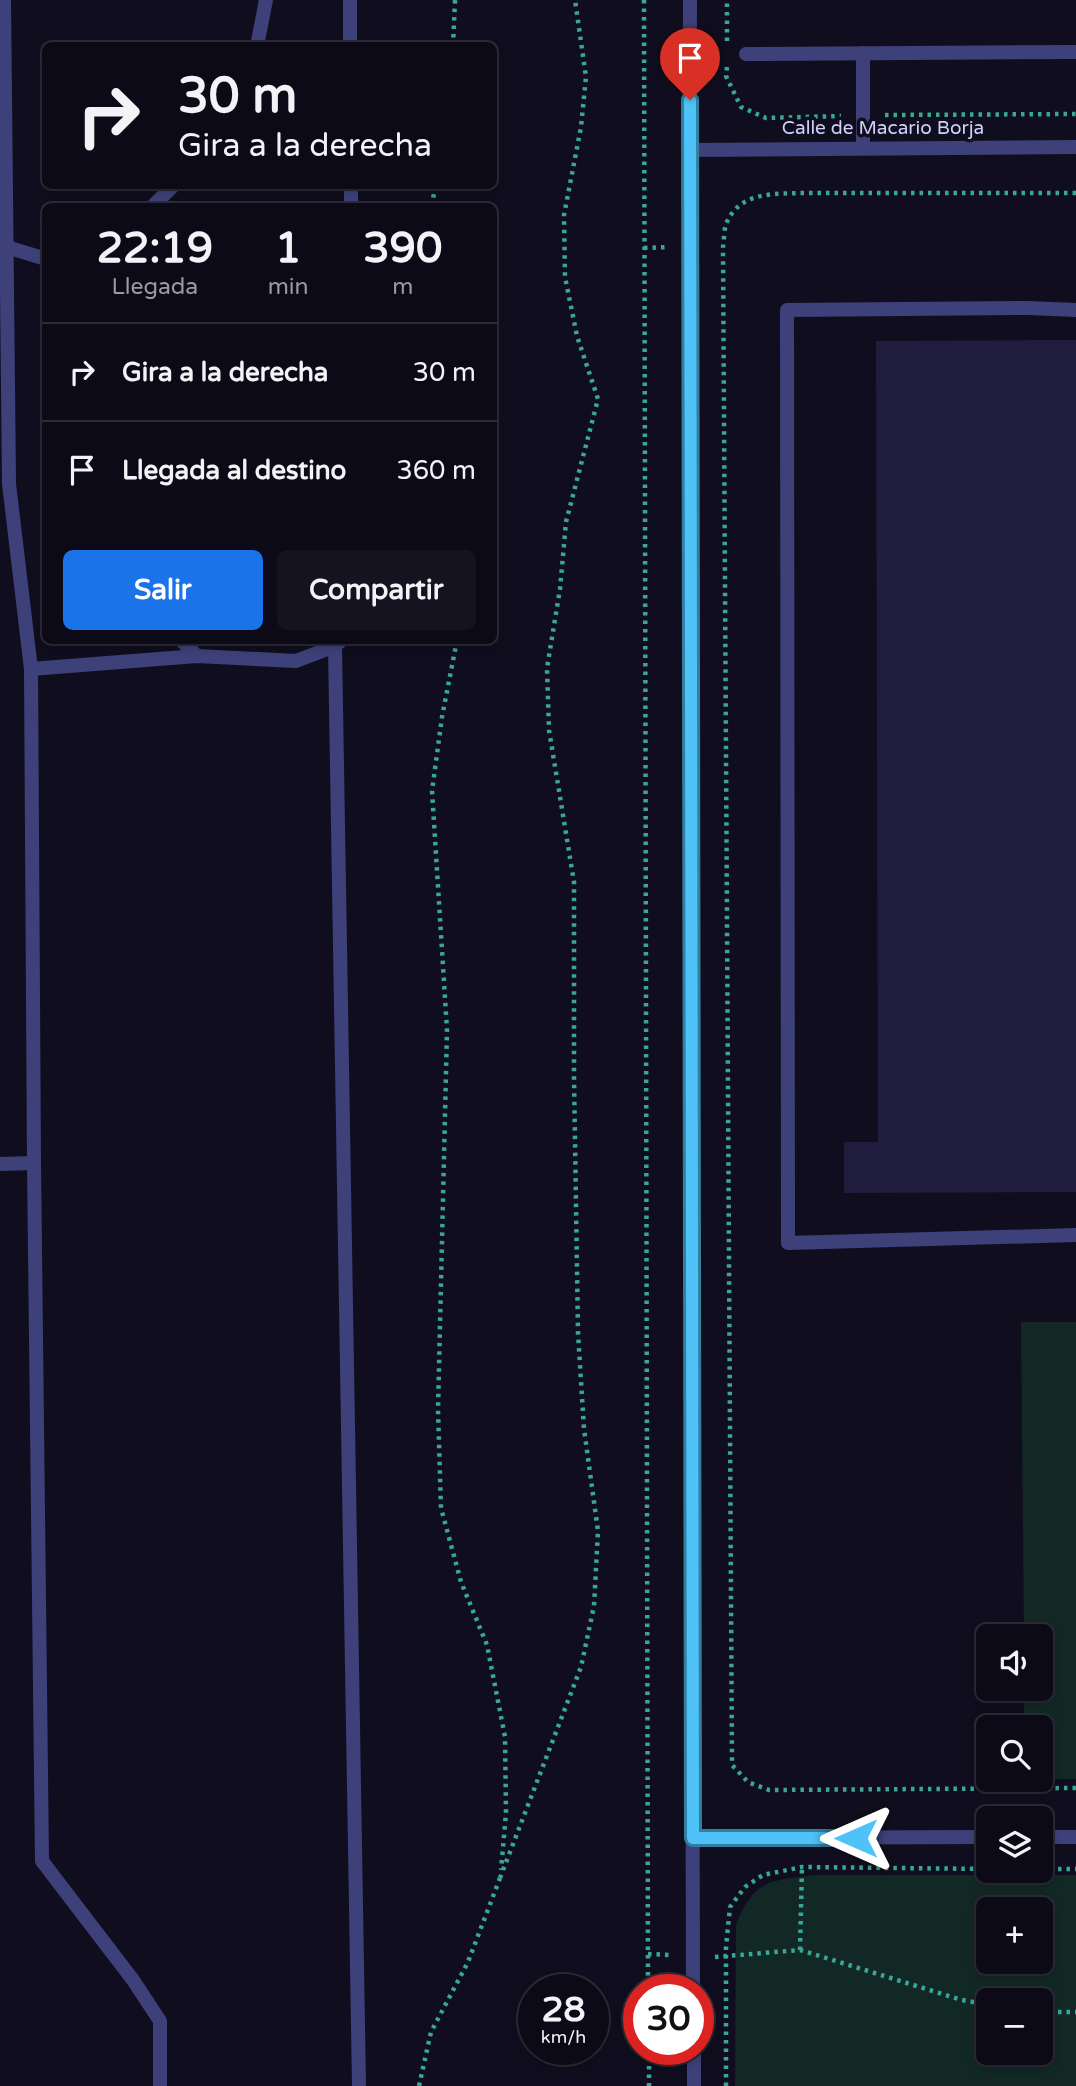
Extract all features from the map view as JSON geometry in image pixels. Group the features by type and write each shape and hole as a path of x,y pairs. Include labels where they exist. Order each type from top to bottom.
{"street":[{"path":"4,0 3,246 9,484 31,668 42,1861 133,1980 160,2021 160,2086"},
{"path":"258,42 266,0"},
{"path":"350,0 350,42"},
{"path":"690,0 693,1974"},
{"path":"746,54 1076,52"},
{"path":"863,53 863,148"},
{"name":"Calle de Macario Borja","path":"690,150 1076,147"},
{"path":"156,203 170,189"},
{"path":"3,246 42,258"},
{"path":"1076,310 1028,307 787,310 787,407 788,1243 1076,1235"},
{"path":"185,644 197,656"},
{"path":"31,668 197,656 296,661 337,644"},
{"path":"339,644 359,2086"},
{"path":"0,1164 34,1163"},
{"path":"693,1838 976,1837"},
{"path":"1053,1837 1076,1837"},
{"path":"694,2065 694,2086"}],"path":[{"path":"453,42 455,0"},
{"path":"419,2086 431,2032 468,1962 580,1667 594,1606 598,1531 584,1429 578,1333 574,882 549,730 547,668 560,589 566,522 598,399 577,336 565,277 564,215 581,127 586,77 575,0"},
{"path":"644,0 648,1974"},
{"path":"1076,193 757,195 738,206 726,224 723,247 732,1765 748,1782 769,1790 1076,1788"},
{"path":"456,644 442,717 432,791 447,1030 438,1410 441,1508 461,1582 487,1645 505,1737 506,1813 500,1878"},
{"path":"726,2086 726,1958 730,1908 745,1887 763,1875 802,1867 976,1869"},
{"path":"800,1950 802,1867"},
{"path":"1053,1869 1076,1868"},
{"path":"726,1958 800,1950 976,2003"},
{"path":"1053,2011 1076,2012"},
{"path":"649,2065 649,2086"}],"green space":[{"path":"1021,1322 1076,1322 1076,1779 1053,1779 1053,1715 1024,1715 1024,1701 1053,1701 1053,1624 1024,1624"},
{"path":"813,1875 976,1875 976,1883 1053,1883 1053,1875 1076,1875 1076,2086 735,2086 736,1925 756,1891 774,1882"}],"building":[{"path":"1076,340 1076,1192 844,1193 844,1142 878,1142 876,341"}],"route":[{"path":"690,100 693,1838 856,1838"}]}
